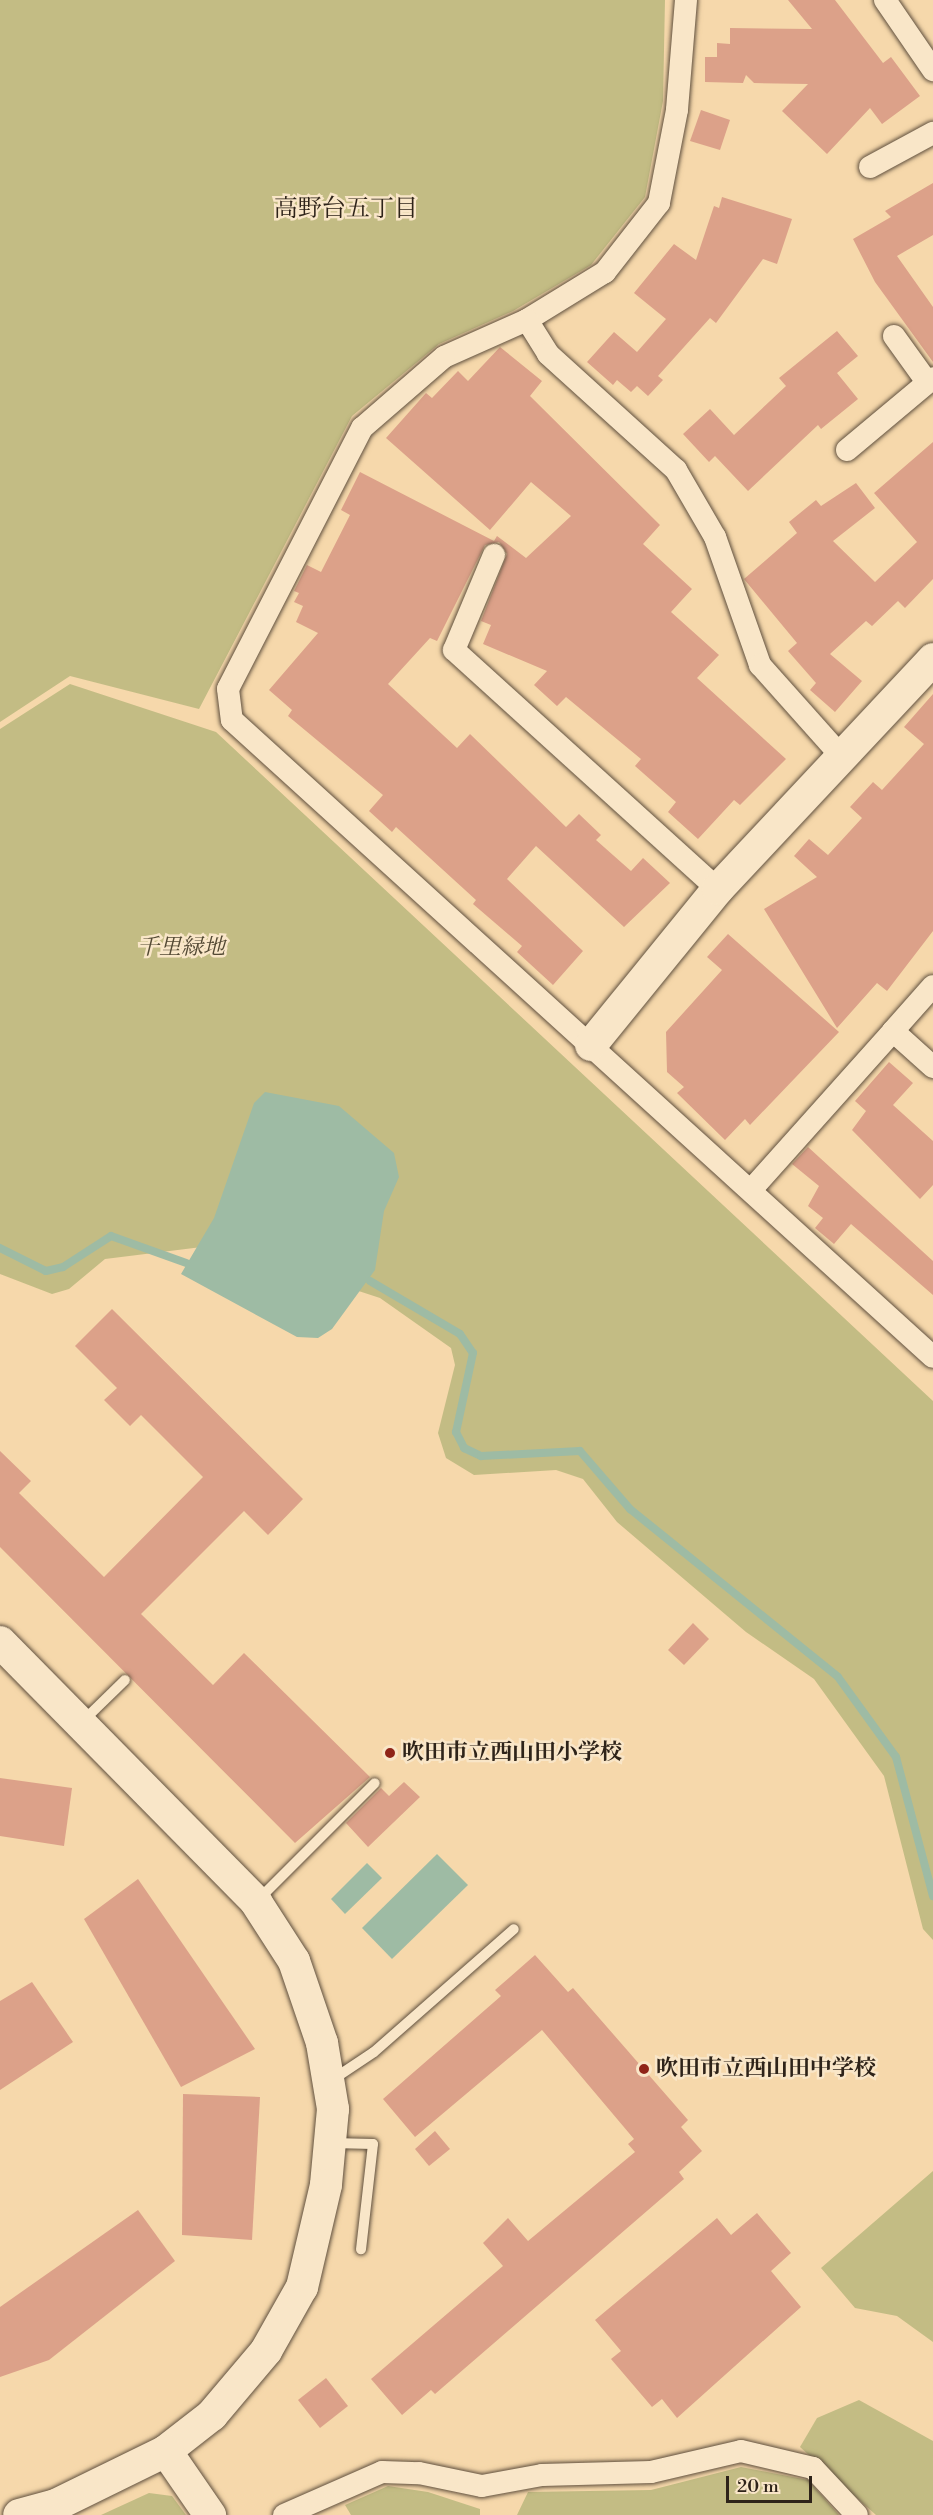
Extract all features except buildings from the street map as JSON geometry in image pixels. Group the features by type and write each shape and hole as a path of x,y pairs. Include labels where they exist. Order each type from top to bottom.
{"street":[{"path":"686,0 677,110 659,202 605,272 527,320 444,357 362,428 228,689 232,720 933,1357"},
{"path":"885,0 933,69"},
{"path":"870,167 933,133"},
{"path":"527,320 548,354 676,470 715,537 760,665 843,757"},
{"path":"847,450 930,380 894,336"},
{"path":"494,555 454,650 718,890"},
{"path":"591,1045 718,890 933,659"},
{"path":"751,1190 933,986"},
{"path":"893,1031 933,1067"},
{"path":"0,1642 256,1902 294,1961 329,2081 332,2143 302,2287 266,2351 212,2415 166,2451 56,2505 19,2515"},
{"path":"166,2451 210,2515"},
{"path":"284,2515 382,2472 482,2486 542,2475 651,2472 741,2451 813,2468 857,2515"}],"lane":[{"path":"82,1723 126,1680"},
{"path":"256,1902 375,1784"},
{"path":"329,2081 374,2052 514,1929"},
{"path":"332,2143 373,2144 361,2249"}],"green space":[{"path":"0,0 665,0 663,101 645,197 591,265 513,311 439,344 352,416 199,709 70,676 0,722"},
{"name":"千里緑地","path":"70,684 216,732 933,1401 933,1940 923,1929 884,1776 814,1679 746,1632 617,1522 583,1479 556,1470 474,1475 446,1458 438,1433 455,1365 451,1348 380,1298 218,1245 105,1259 69,1289 52,1294 0,1274 0,729"},
{"path":"933,2171 933,2342 897,2316 855,2308 821,2268"},
{"path":"859,2400 933,2441 933,2515 876,2515 800,2447 817,2418"},
{"path":"741,2467 808,2480 839,2515 517,2515 528,2492 651,2490"},
{"path":"388,2486 428,2492 480,2509 480,2515 351,2515 345,2505"},
{"path":"149,2493 172,2496 186,2515 101,2515"}],"shaded area":[{"path":"265,1092 339,1106 394,1153 399,1177 384,1211 375,1270 332,1329 318,1338 297,1337 181,1274 214,1218 254,1103"},
{"path":"437,1854 468,1885 392,1959 362,1928"},
{"path":"367,1863 382,1878 345,1914 331,1899"}],"waterway":[{"path":"0,1248 46,1271 63,1267 111,1236 186,1263"},
{"path":"370,1281 460,1334 473,1353 456,1432 464,1448 481,1456 580,1451 630,1509 838,1677 896,1757 933,1896"}],"place":[{"name":"吹田市立西山田小学校","path":"390,1753"},
{"name":"吹田市立西山田中学校","path":"644,2069"}],"district":[{"name":"高野台五丁目","path":"346,210"}]}
